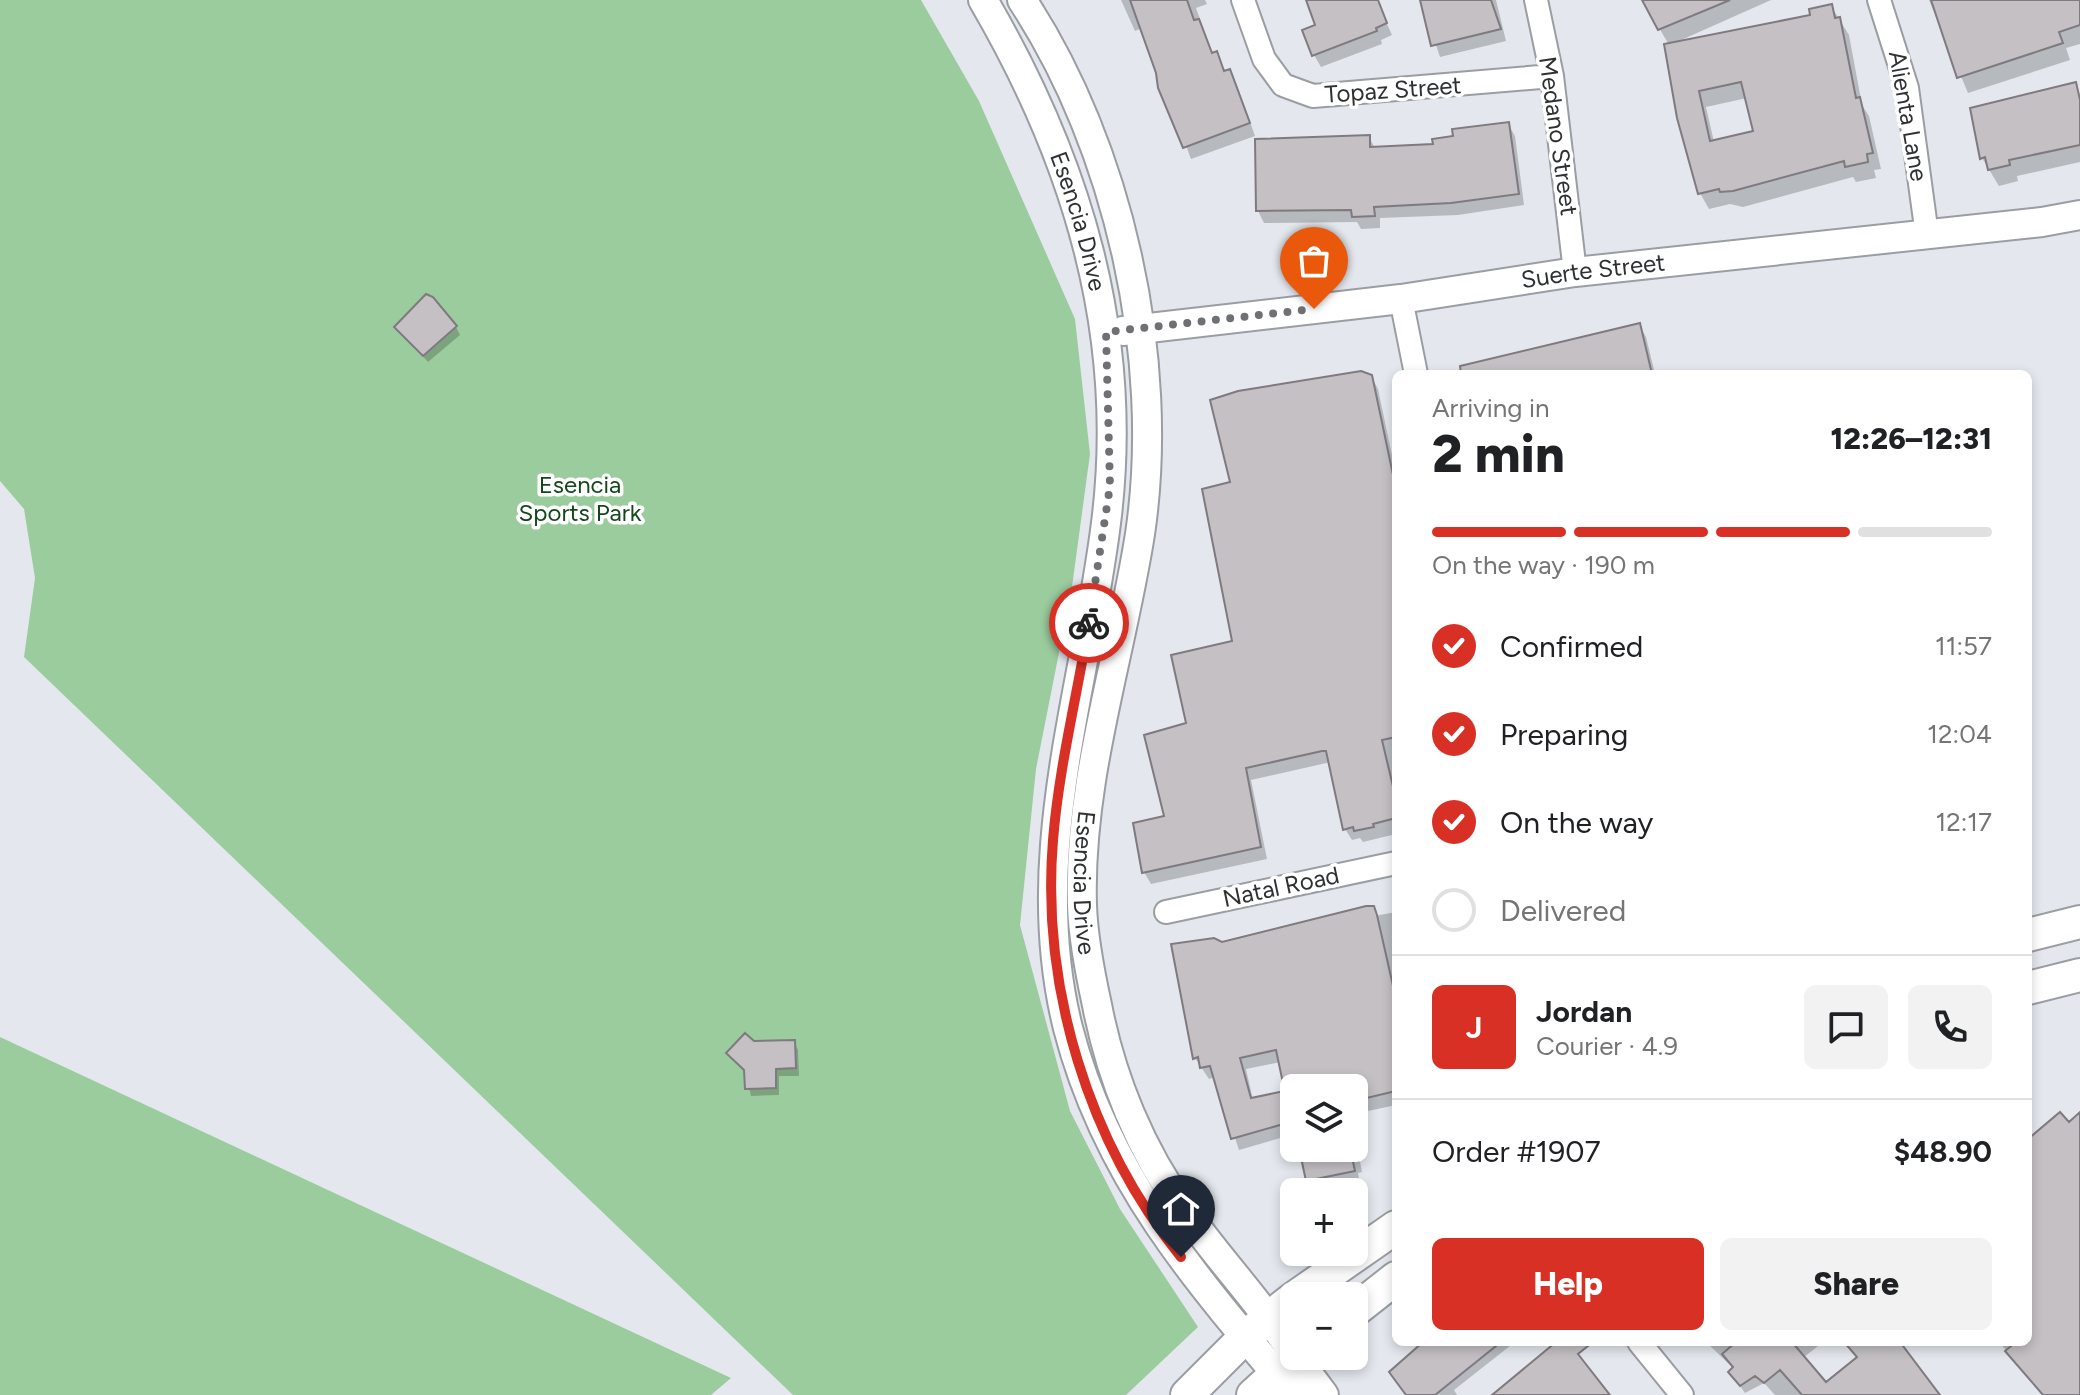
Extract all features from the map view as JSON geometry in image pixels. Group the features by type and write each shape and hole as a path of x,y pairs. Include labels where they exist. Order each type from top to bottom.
{"main road":[{"path":"2032,934 2080,922"},
{"path":"2032,987 2080,975"},
{"path":"1187,1395 1277,1312 1392,1230"},
{"path":"1368,1300 1392,1281"}],"street":[{"name":"Esencia Drive","path":"983,0 1035,95 1065,166 1087,233 1106,332 1110,486 1060,783 1053,842 1055,948 1068,1026 1091,1101 1161,1232 1277,1312"},
{"name":"Esencia Drive","path":"1022,0 1079,103 1118,215 1139,329 1146,422 1140,533 1098,751 1085,846 1082,906 1089,957 1111,1060 1152,1161 1210,1244 1277,1312"},
{"name":"Topaz Street","path":"1243,0 1264,59 1283,85 1313,96 1552,76"},
{"name":"Medano Street","path":"1536,0 1552,76 1575,272"},
{"name":"Alienta Lane","path":"1879,0 1907,88 1927,235"},
{"name":"Suerte Street","path":"1106,332 1401,299 1575,272 1927,235 2080,215"},
{"path":"1401,299 1415,370"},
{"name":"Natal Road","path":"1166,912 1392,864"},
{"path":"1642,1346 1682,1395"},
{"name":"Esencia Drive","path":"1287,1370 1324,1395"}],"green space":[{"name":"Esencia Sports Park","path":"0,0 921,0 979,101 1075,319 1090,454 1072,587 1036,769 1020,925 1070,1111 1120,1209 1198,1327 1126,1395 793,1395 24,657 35,578 24,509 0,481"},
{"path":"0,1037 731,1378 711,1395 0,1395"}],"building":[{"path":"1130,0 1187,0 1194,20 1199,19 1212,53 1217,51 1224,71 1230,69 1250,123 1183,148 1158,88 1156,73"},
{"path":"1306,0 1378,0 1387,23 1376,28 1377,31 1312,56 1302,30 1315,25"},
{"path":"1420,0 1491,0 1501,29 1431,46"},
{"path":"1642,0 1730,0 1658,30"},
{"path":"1931,0 2080,0 2080,25 2059,32 2063,43 1957,78"},
{"path":"1832,4 1835,18 1840,17 1856,98 1860,97 1873,153 1867,154 1868,162 1845,167 1844,161 1733,191 1720,192 1719,189 1698,194 1677,118 1664,44 1810,15 1809,9","holes":["1741,82 1753,131 1710,141 1699,91"]},
{"path":"2076,82 2080,100 2080,145 2009,160 2010,165 1988,170 1985,157 1980,159 1970,108"},
{"path":"1509,122 1519,194 1451,203 1374,207 1375,216 1352,217 1351,210 1256,211 1255,139 1370,135 1370,147 1433,144 1432,139 1453,136 1452,129"},
{"path":"426,294 433,297 457,326 423,356 394,327"},
{"path":"1640,323 1651,370 1460,370 1460,366"},
{"path":"1361,371 1372,375 1392,470 1392,738 1382,740 1392,782 1392,819 1373,824 1374,827 1343,830 1326,751 1322,751 1246,768 1261,847 1142,873 1133,823 1164,816 1144,735 1186,723 1171,655 1232,641 1202,489 1230,482 1210,400 1238,391"},
{"path":"1374,906 1392,981 1392,1092 1368,1098 1368,1074 1281,1074 1276,1050 1240,1058 1251,1098 1280,1092 1280,1125 1231,1139 1210,1066 1200,1068 1198,1057 1193,1059 1171,944 1214,938 1222,942"},
{"path":"745,1033 754,1041 795,1040 796,1068 776,1069 776,1088 745,1089 744,1070 726,1053"},
{"path":"2060,1112 2069,1122 2080,1112 2080,1395 2043,1395 2005,1351 2011,1346 2032,1346 2032,1136"},
{"path":"1302,1162 1353,1162 1355,1171 1305,1178"},
{"path":"1418,1346 1496,1346 1435,1395 1406,1395 1389,1372"},
{"path":"1551,1346 1588,1346 1578,1354 1610,1395 1492,1395"},
{"path":"1731,1346 1795,1346 1826,1382 1857,1357 1847,1346 1903,1346 1940,1395 1802,1395 1780,1370 1764,1383 1755,1376 1740,1386 1728,1372 1733,1367 1722,1354"}],"way so far":[{"path":"1089,623 1110,486 1106,332 1314,309"}],"route":[{"path":"1089,623 1060,783 1053,842 1052,907 1061,990 1068,1026 1091,1101 1133,1187 1181,1257"}]}
